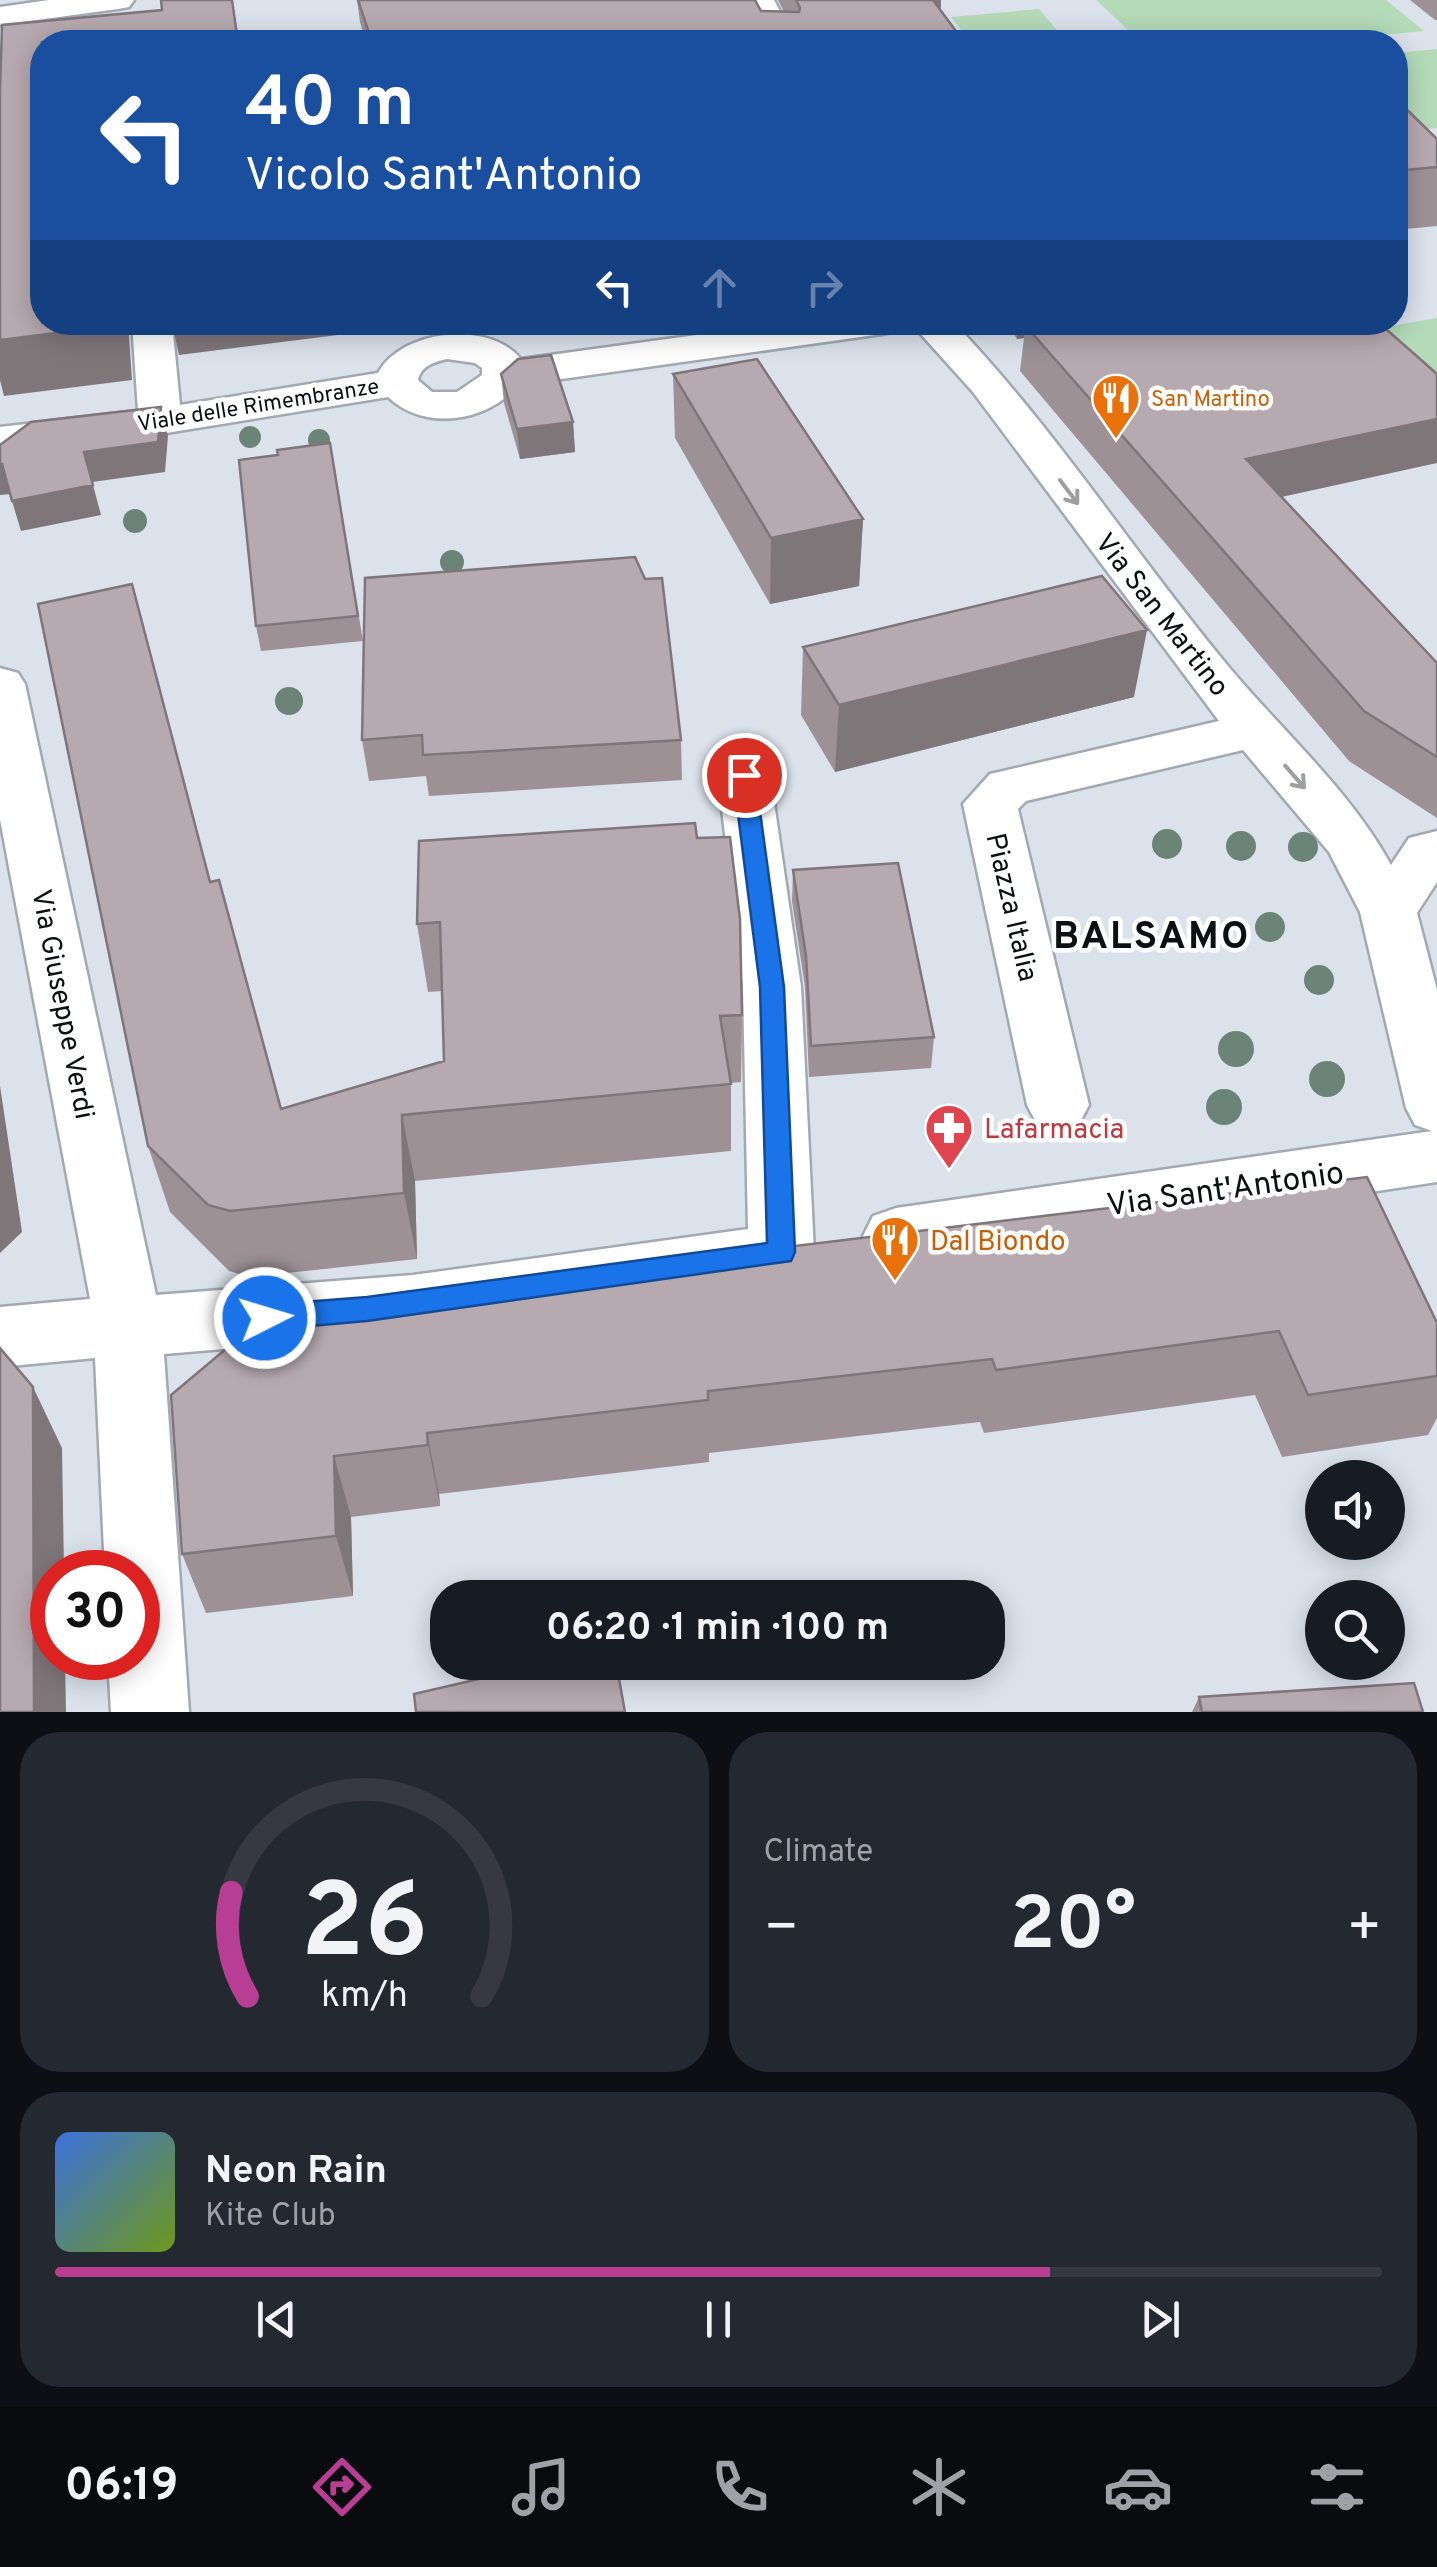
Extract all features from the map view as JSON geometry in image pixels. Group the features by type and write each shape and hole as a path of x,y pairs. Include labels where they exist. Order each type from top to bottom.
{"street":[{"path":"758,0 774,30"},
{"path":"0,16 123,9"},
{"path":"153,335 160,421"},
{"name":"Viale delle Rimembranze","path":"506,374 503,364 481,350 447,348 414,356 397,373 396,383 402,392 428,404 464,404 494,392 506,374 788,335"},
{"name":"Via San Martino","path":"943,335 972,363 1209,676 1351,842 1388,912"},
{"path":"972,363 1016,355"},
{"name":"Viale delle Rimembranze","path":"0,440 160,421 396,383"},
{"name":"Via Giuseppe Verdi","path":"0,684 128,1323 150,1712"},
{"name":"Piazza Italia","path":"1058,1105 990,804 1009,787 1255,730"},
{"path":"744,775 772,987 781,1252"},
{"path":"1351,842 1433,851"},
{"path":"1433,851 1388,912 1426,1034 1437,1108"},
{"name":"Via Sant'Antonio","path":"0,1338 128,1323 197,1323 367,1309 1437,1156"}],"green space":[{"path":"1096,0 1386,0 1424,31 1408,32 1128,30"},
{"path":"1039,9 1057,30 961,30 951,17"},
{"path":"1437,49 1437,128 1408,131 1408,52"},
{"path":"1437,318 1437,417 1334,336 1408,335 1408,323"}],"building":[{"path":"161,0 232,0 236,30 30,30 30,335 40,335 0,340 2,25 162,10"},
{"path":"358,0 755,0 761,11 799,12 796,0 933,0 955,30 368,30"},
{"path":"1408,111 1437,139 1437,167 1408,170"},
{"path":"1034,335 1393,335 1437,374 1437,419 1246,459 1437,663 1437,757 1364,711"},
{"path":"551,355 573,422 517,429 501,374 518,359"},
{"path":"757,359 863,519 771,538 673,374"},
{"path":"161,407 158,442 84,452 93,485 12,501 0,464 0,445 31,422"},
{"path":"330,443 358,616 256,626 239,460"},
{"path":"635,557 645,579 662,578 681,740 423,755 422,735 362,740 365,578"},
{"path":"1102,576 1147,630 839,705 803,647"},
{"path":"132,584 210,882 219,880 281,1109 444,1061 440,922 417,924 419,841 695,823 697,838 730,837 740,919 742,1015 720,1016 731,1084 402,1115 404,1193 230,1211 208,1205 148,1146 38,604"},
{"path":"898,863 934,1037 811,1046 806,956 793,870"},
{"path":"1367,1177 1437,1323 1437,1376 1308,1395 1279,1331 996,1370 992,1359 708,1391 708,1400 427,1433 428,1445 334,1456 336,1536 182,1554 171,1395 239,1338 243,1324 426,1307 425,1296 689,1266 687,1259"},
{"path":"0,1348 33,1387 30,1680 34,1680 34,1712 0,1712"},
{"path":"474,1680 619,1680 625,1712 416,1712 414,1694"},
{"path":"1414,1683 1423,1712 1202,1712 1199,1697"}],"place":[{"name":"San Martino","path":"1116,440"},
{"name":"Lafarmacia","path":"949,1170"},
{"name":"Dal Biondo","path":"895,1282"}],"district":[{"name":"BALSAMO","path":"1152,935"}],"route":[{"path":"265,1318 367,1309 781,1252 772,987 744,775"}]}
